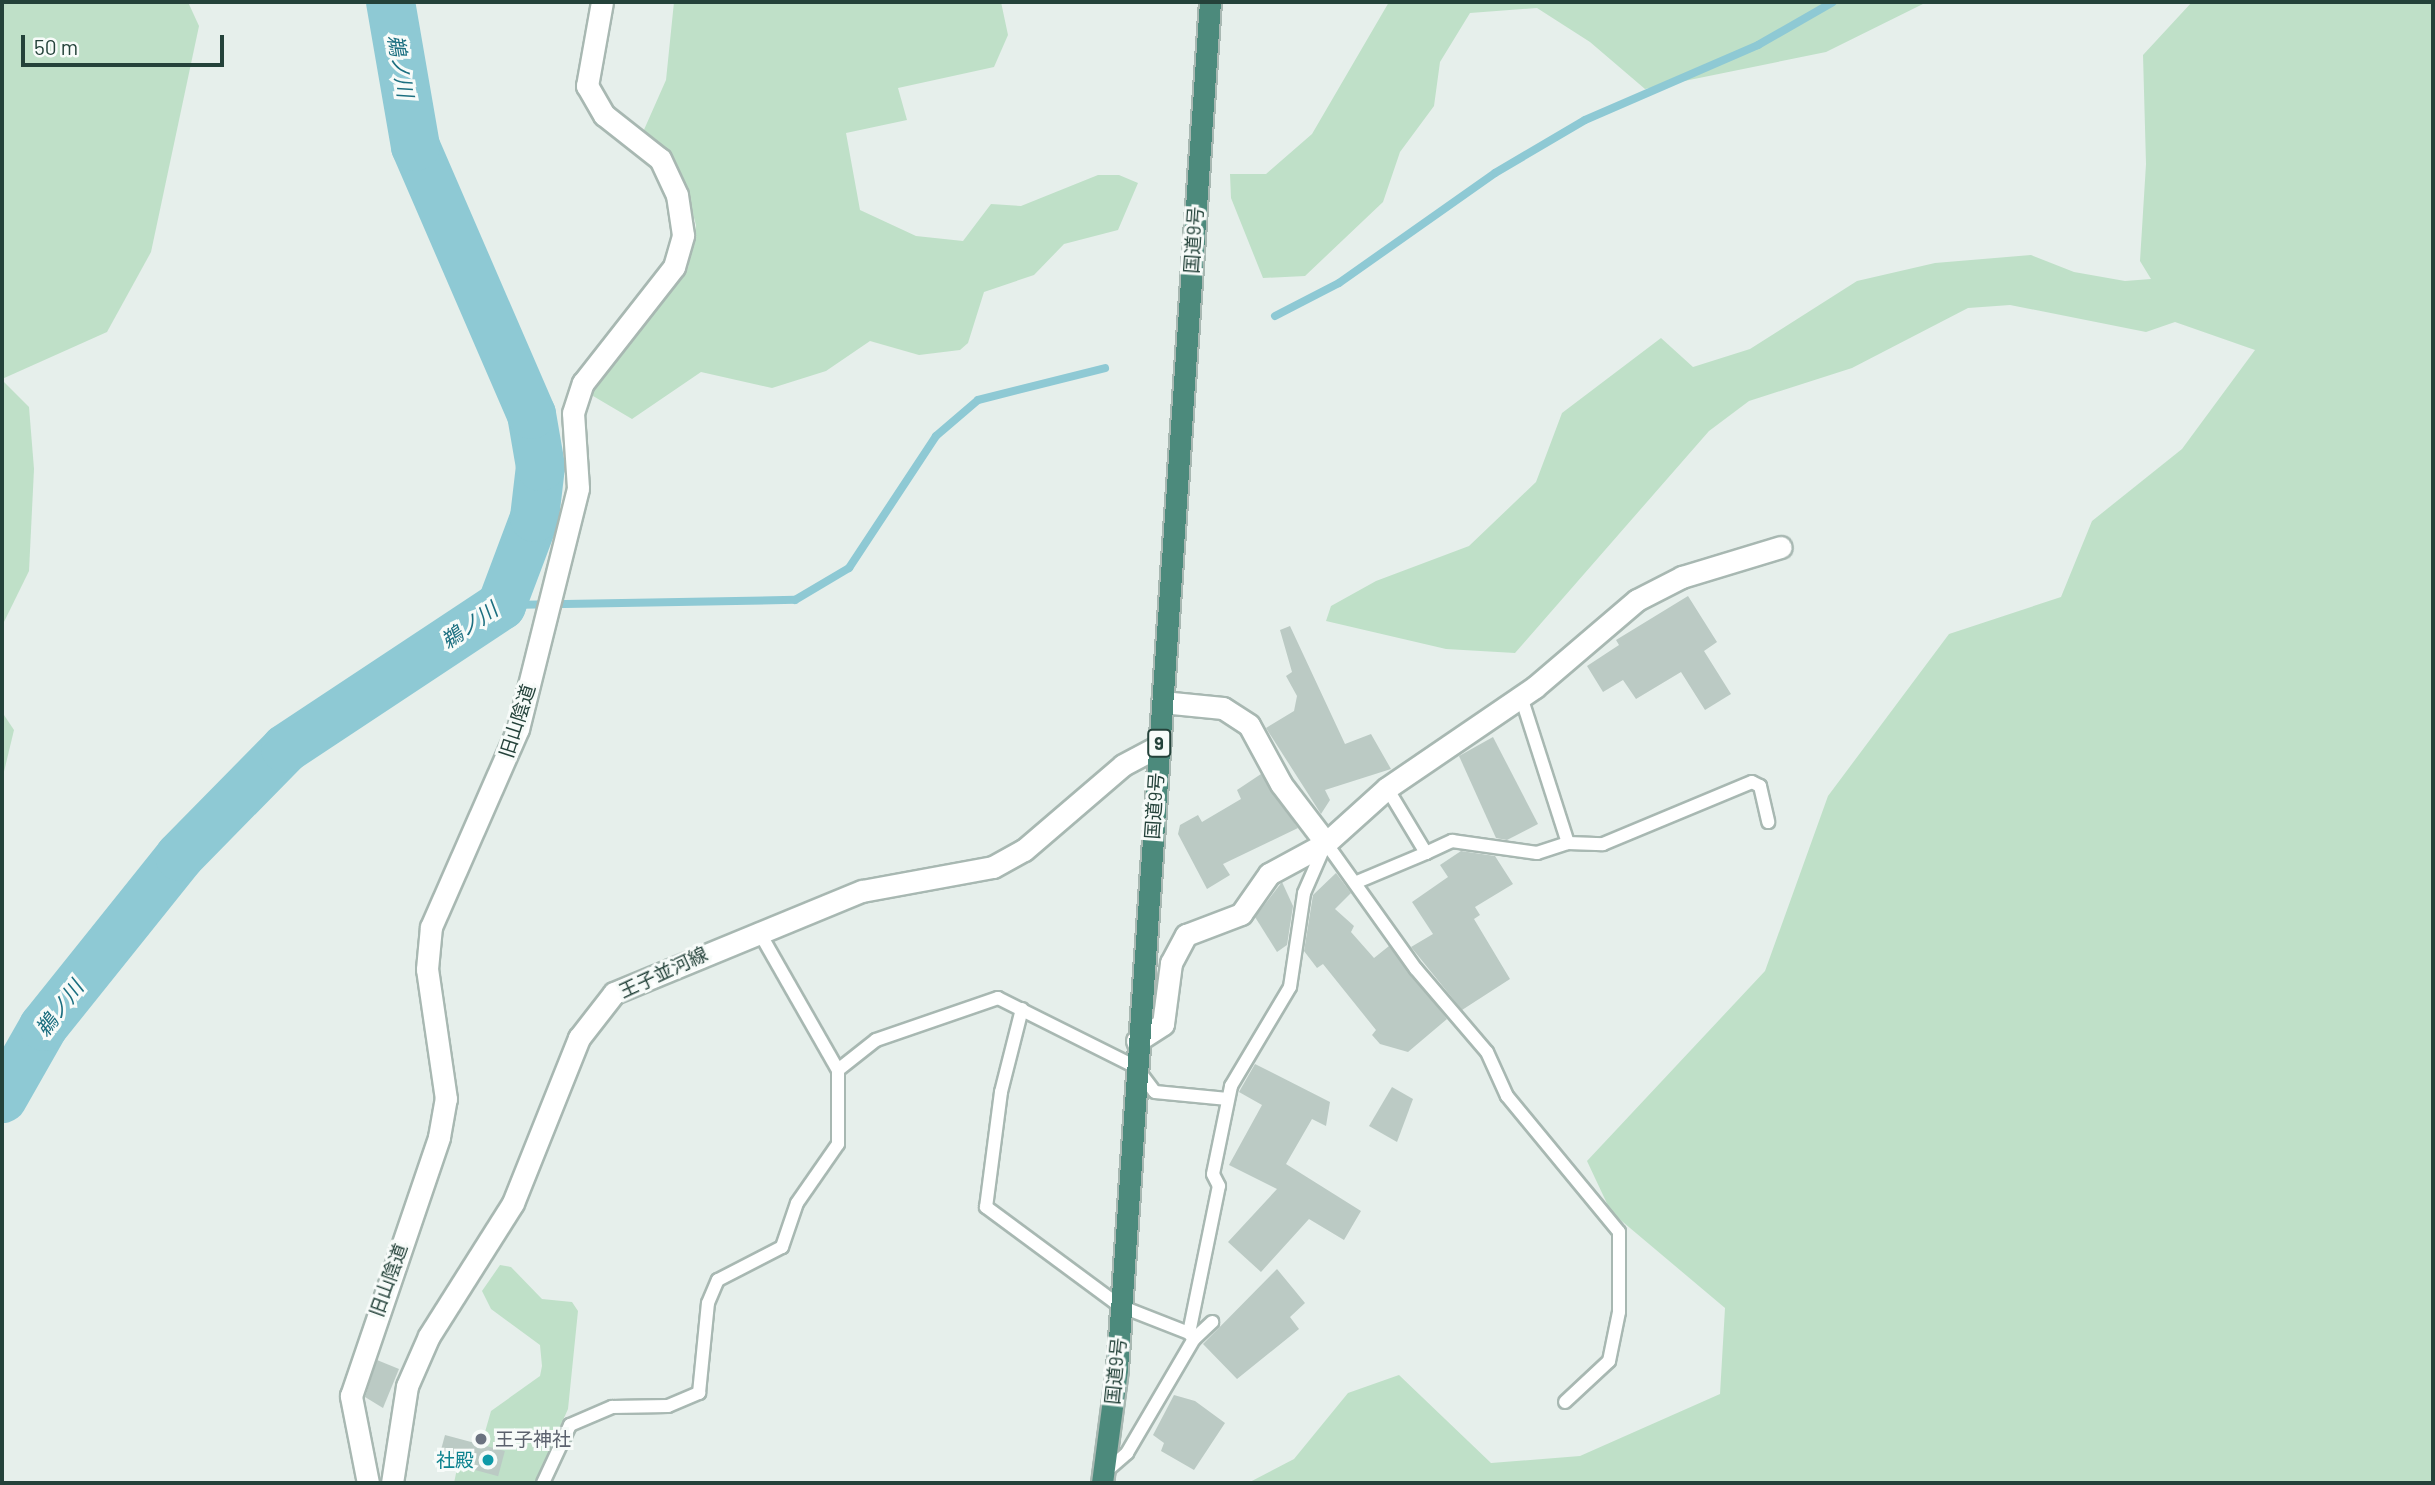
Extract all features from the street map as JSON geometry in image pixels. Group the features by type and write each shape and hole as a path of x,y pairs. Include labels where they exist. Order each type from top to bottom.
{"highway":[{"name":"国道9号","path":"1102,1479 1121,1306 1210,2"}],"street":[{"name":"旧山陰道","path":"369,1483 351,1396 439,1137 446,1098 427,969 431,927 518,729 578,488 573,412 583,383 674,267 683,236 677,195 660,159 604,115 587,86 602,2"},
{"path":"1138,1041 1163,1024 1171,962 1186,934 1241,914 1269,874 1326,843 1387,788 1521,697 1637,600 1682,577 1781,547"},
{"path":"1162,702 1223,708 1249,725 1281,784 1326,843"},
{"name":"王子並河線","path":"392,1483 407,1386 429,1336 513,1203 579,1038 614,993 757,930 882,884 993,867 1024,850 1123,765 1158,746"}],"lane":[{"path":"1521,697 1568,843"},
{"path":"1357,882 1452,841 1537,853 1568,843 1603,845 1752,782 1760,786 1768,822"},
{"path":"1387,788 1426,853"},
{"path":"1102,1479 1127,1453 1191,1336 1219,1186 1213,1174 1228,1099 1237,1071 1290,987 1304,893 1326,843 1357,882 1416,969 1487,1052 1507,1096 1619,1232 1619,1312 1609,1361 1564,1402"},
{"path":"543,1483 570,1425 612,1407 668,1406 699,1393 708,1303 718,1280 782,1247 797,1203 838,1144 838,1070 757,930"},
{"path":"838,1070 876,1040 998,999 1136,1067 1155,1092 1228,1099"},
{"path":"1022,1009 1001,1092 986,1207 1121,1306 1191,1336"},
{"path":"1191,1336 1213,1322"}],"green space":[{"path":"2,2 188,2 199,26 151,252 107,332 2,379"},
{"path":"674,2 1001,2 1008,35 994,67 898,88 907,120 846,133 860,210 916,236 963,241 991,204 1021,206 1098,175 1119,175 1138,183 1118,230 1064,244 1034,275 984,292 968,343 960,350 919,355 870,341 826,371 772,388 701,372 632,419 588,393 688,268 696,225 682,175 643,132 666,80"},
{"path":"1389,2 1927,2 1826,52 1645,89 1590,42 1537,8 1470,13 1440,62 1434,106 1400,152 1383,202 1305,276 1263,278 1231,198 1230,174 1266,174 1312,134"},
{"path":"2192,2 2433,2 2433,1483 1248,1483 1294,1459 1348,1393 1399,1375 1491,1463 1580,1456 1720,1394 1725,1308 1611,1212 1587,1161 1765,971 1828,796 1949,634 2061,597 2092,521 2182,449 2255,350 2175,322 2146,332 2010,305 1968,308 1852,368 1749,401 1709,431 1515,653 1446,649 1326,621 1331,606 1376,581 1469,546 1536,482 1562,413 1661,338 1693,367 1750,349 1857,281 1935,263 2031,255 2074,272 2125,281 2151,279 2140,261 2146,164 2143,55"},
{"path":"2,380 29,407 34,469 29,571 2,626"},
{"path":"2,712 14,730 2,780"},
{"path":"500,1265 511,1267 542,1299 572,1302 578,1311 568,1409 535,1483 454,1483 459,1459 483,1439 491,1411 540,1376 540,1345 491,1309 482,1291"}],"building":[{"path":"1688,596 1717,642 1704,651 1731,694 1705,710 1681,672 1636,699 1623,680 1603,692 1587,666 1619,645 1616,640"},
{"path":"1290,626 1345,744 1371,734 1391,769 1325,790 1330,800 1321,814 1266,728 1294,711 1297,696 1286,676 1292,672 1280,630"},
{"path":"1493,737 1538,824 1507,840 1496,838 1459,756"},
{"path":"1261,774 1298,828 1223,864 1230,875 1207,889 1178,834 1180,825 1198,815 1202,822 1241,799 1237,790"},
{"path":"1461,851 1495,856 1513,884 1475,907 1480,915 1474,919 1510,979 1462,1010 1411,947 1433,934 1412,902 1448,877 1440,865"},
{"path":"1336,873 1351,893 1335,909 1354,926 1351,932 1374,958 1389,946 1447,1019 1408,1052 1380,1044 1372,1035 1376,1030 1323,964 1317,968 1304,951 1313,895"},
{"path":"1282,882 1293,906 1287,945 1277,952 1255,917"},
{"path":"1255,1064 1330,1102 1326,1126 1312,1119 1286,1164 1361,1211 1344,1240 1309,1219 1261,1272 1228,1242 1277,1189 1229,1165 1262,1105 1239,1092"},
{"path":"1392,1087 1413,1099 1397,1142 1369,1126"},
{"path":"1277,1269 1305,1303 1290,1317 1299,1329 1237,1379 1203,1344"},
{"path":"377,1360 399,1369 383,1408 365,1397"},
{"path":"1174,1395 1195,1401 1225,1423 1194,1470 1161,1451 1164,1443 1153,1435"},
{"path":"445,1435 505,1451 498,1476 438,1460"}],"waterway":[{"name":"鵜ノ川","path":"2,1098 43,1026 179,856 285,748 501,605 534,517 540,466 531,414 415,146 390,2"},
{"path":"1275,316 1339,283 1495,173 1585,120 1758,45 1833,2"},
{"path":"501,605 795,600 849,568 936,436 978,400 1105,368"}],"place":[{"name":"王子神社","path":"481,1439"},
{"name":"社殿","path":"488,1460"}]}
